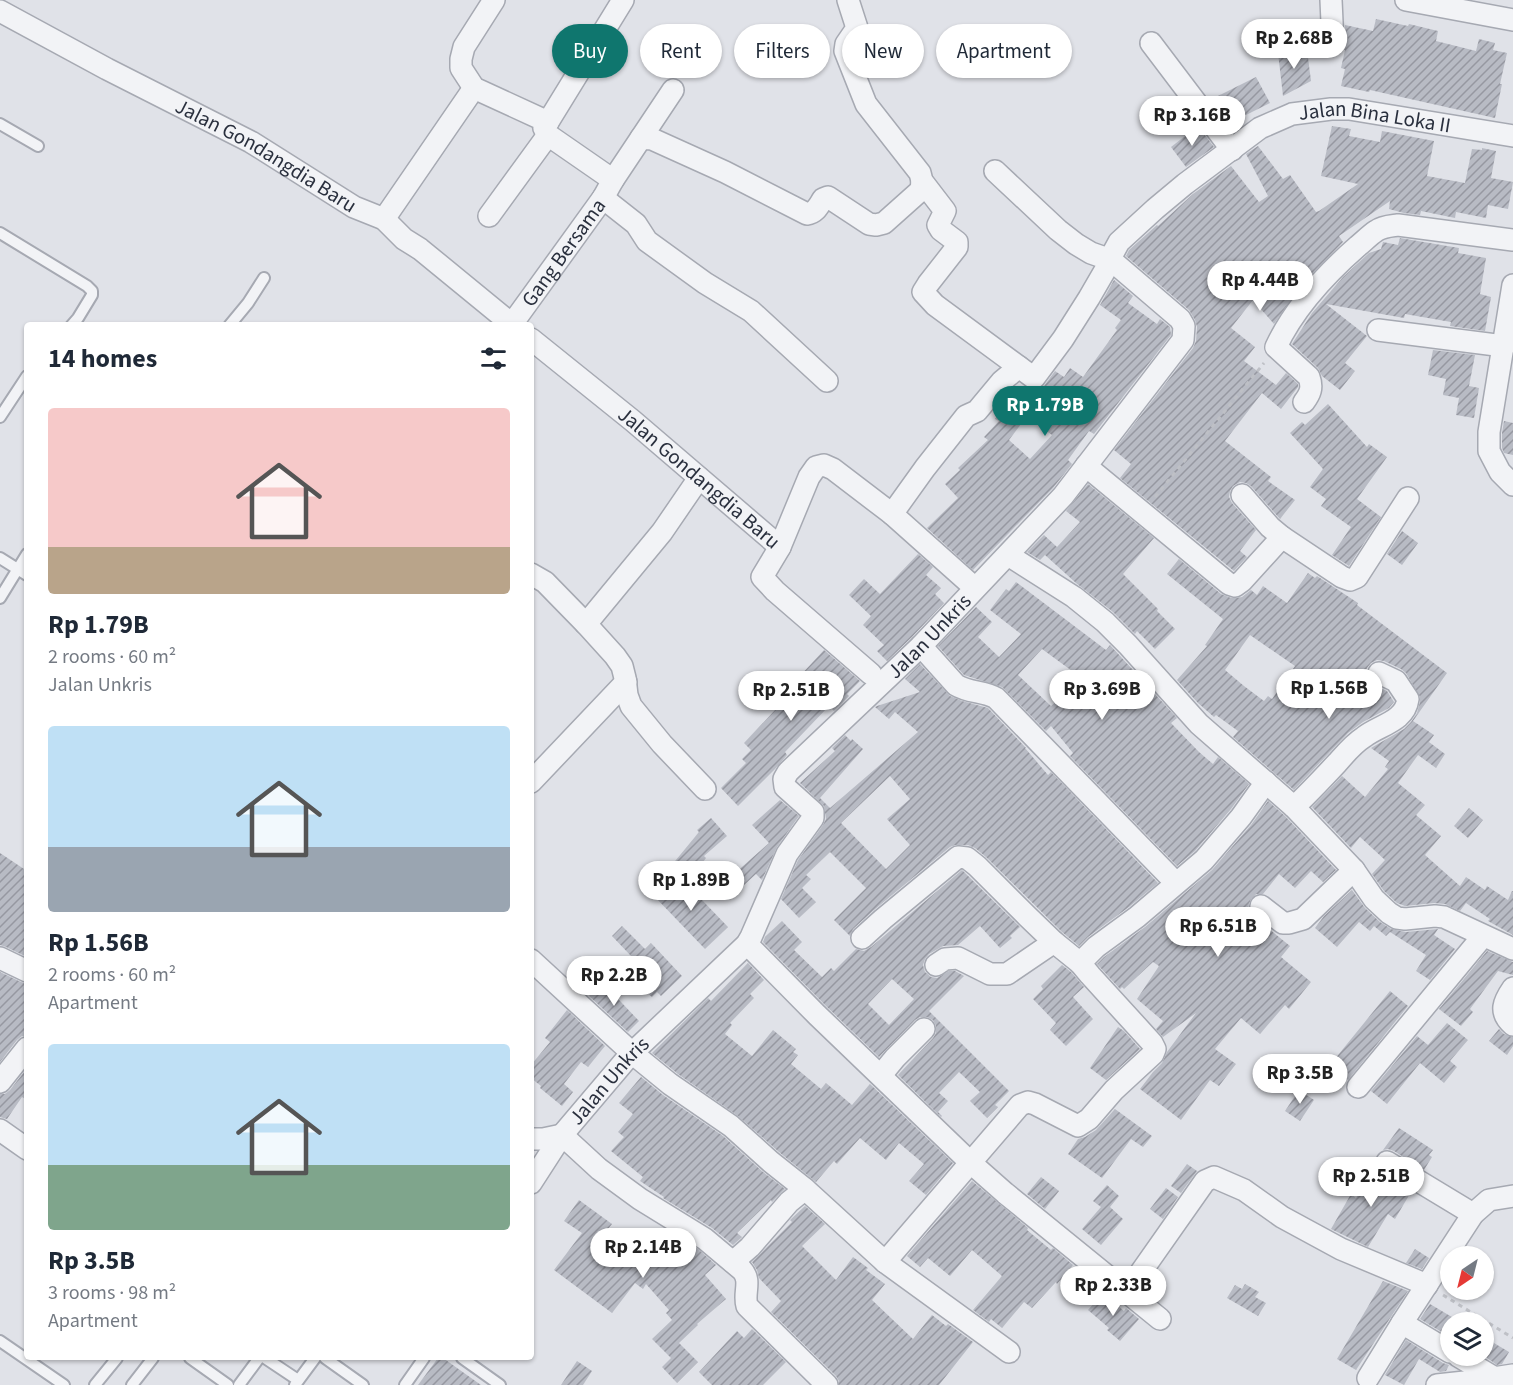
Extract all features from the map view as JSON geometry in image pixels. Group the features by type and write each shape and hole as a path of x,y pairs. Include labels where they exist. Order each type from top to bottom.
{"street":[{"path":"494,0 464,47 460,59 461,68 474,88 548,129 608,189 636,224 647,242 705,283 751,310 827,381"},
{"path":"641,138 652,139 725,172 807,214 815,211 823,199 828,198 868,224 884,223 921,190 922,182 920,173 866,104 845,51 846,44 857,28 848,0"},
{"path":"1331,0 1334,44"},
{"path":"1406,0 1513,20"},
{"path":"489,216 548,129 620,1"},
{"name":"Jalan Gondangdia Baru","path":"0,11 107,69 251,141 354,207 384,219 404,239 420,249 487,317 503,322"},
{"path":"1151,43 1232,150"},
{"path":"384,219 474,88"},
{"name":"Gang Bersama","path":"515,322 608,189 673,90"},
{"name":"Jalan Bina Loka II","path":"1019,368 1034,378 1063,339 1111,260 1119,242 1185,184 1260,128 1292,114 1349,109 1513,136"},
{"name":"Jalan Unkris","path":"827,1385 747,1306 745,1300 747,1275 705,1239 640,1199 599,1169 562,1135 632,1053 752,938 787,854 813,818 813,812 785,787 784,779 788,772 921,646 1063,496 1183,340 1184,326 1180,319 1111,260 1090,253 1058,230 995,171"},
{"path":"892,514 966,416 977,411 1002,381 1019,368 935,305 923,292 957,247 957,242 938,225 945,211 922,182"},
{"path":"1304,402 1311,393 1309,377 1276,347 1285,328 1326,277 1376,230 1398,225 1513,240"},
{"path":"1513,285 1489,432 1489,451 1500,472 1513,485"},
{"path":"1378,330 1504,346"},
{"name":"Jalan Gondangdia Baru","path":"534,341 633,421 780,547 809,477 816,467 824,465 833,469 892,514 975,588"},
{"path":"1086,465 1229,584 1238,585 1282,537"},
{"path":"586,624 662,532 699,478"},
{"path":"1242,495 1282,537 1350,580 1357,577 1408,498"},
{"path":"780,547 762,578 870,674"},
{"path":"1008,555 1074,597 1105,622 1199,724 1294,807 1354,870 1374,899 1389,913 1397,918 1405,919 1444,917 1513,949"},
{"path":"534,576 544,582 615,656 621,666 626,681 627,695 635,712 705,789"},
{"path":"921,646 956,685 996,698 1176,883"},
{"path":"1294,807 1364,736 1395,720 1407,707 1408,699 1396,681 1379,673"},
{"path":"534,779 626,681"},
{"path":"1080,963 1096,947 1137,917 1204,860 1241,817 1266,782"},
{"path":"862,938 958,856 968,858 1054,942 1080,963 1155,1049 1153,1054 1114,1090 1089,1119 1078,1126 1035,1104 1028,1102 1020,1106 885,1262"},
{"path":"1261,906 1283,923 1303,919 1354,870"},
{"path":"1358,1087 1482,936"},
{"path":"936,966 945,959 958,958 990,975 1007,974 1054,942"},
{"path":"747,944 817,1016 1005,1193 1160,1319"},
{"path":"0,958 24,970"},
{"path":"534,963 632,1053 670,1084 731,1126 885,1262 1009,1352"},
{"path":"1513,988 1504,1001 1504,1011 1513,1025"},
{"path":"880,1075 924,1029"},
{"path":"0,1082 24,1052"},
{"path":"0,1130 24,1147"},
{"path":"534,1139 562,1135"},
{"path":"534,1179 562,1135"},
{"path":"1387,1162 1473,1214"},
{"path":"1127,1292 1205,1181 1214,1178 1244,1190 1282,1217 1341,1249 1427,1284"},
{"path":"733,1262 755,1242 789,1202 805,1189"},
{"path":"1368,1378 1473,1214 1489,1200 1513,1196"},
{"path":"1402,1323 1440,1346"},
{"path":"1480,1366 1504,1377"},
{"path":"1437,1385 1504,1377"}],"lane":[{"path":"0,124 38,146"},
{"path":"0,233 92,291 92,295 73,322"},
{"path":"233,322 264,278"},
{"path":"0,417 24,381"},
{"path":"0,558 22,572 0,598"},
{"path":"0,1341 24,1358"},
{"path":"28,1360 64,1385"},
{"path":"95,1385 115,1360"},
{"path":"132,1385 151,1360"},
{"path":"193,1360 228,1385"},
{"path":"239,1385 257,1360"},
{"path":"260,1360 296,1383 313,1360"},
{"path":"328,1360 363,1385"},
{"path":"405,1385 423,1360"},
{"path":"465,1360 500,1385"}],"path":[{"path":"1142,512 1276,347"},
{"path":"1427,1284 1513,1338"}],"building":[{"path":"1376,19 1438,31 1436,41 1476,51 1479,39 1495,43 1493,50 1507,53 1495,118 1370,90 1369,92 1341,86 1345,69 1341,68 1346,43 1345,25 1373,31"},
{"path":"1307,50 1311,81 1283,96 1278,53"},
{"path":"1256,77 1270,103 1230,123 1216,97"},
{"path":"1198,126 1214,147 1186,167 1171,147"},
{"path":"1332,126 1351,129 1349,136 1380,142 1382,131 1434,141 1427,176 1465,183 1472,149 1482,150 1482,148 1496,151 1491,178 1513,182 1508,209 1488,205 1486,218 1456,212 1455,218 1421,211 1420,215 1404,213 1389,209 1390,201 1339,236 1343,242 1302,284 1274,324 1253,300 1231,328 1255,347 1244,361 1276,385 1286,373 1298,384 1281,409 1262,393 1225,441 1271,477 1268,481 1295,500 1280,519 1251,486 1240,482 1233,486 1229,497 1232,503 1256,530 1240,551 1247,557 1234,571 1120,478 1131,464 1114,450 1193,348 1197,327 1189,310 1126,256 1129,250 1193,194 1231,166 1259,202 1268,196 1246,154 1258,146 1283,179 1290,175 1316,212 1319,211 1358,184 1321,176"},
{"path":"1400,238 1459,248 1458,253 1486,258 1480,294 1491,297 1485,331 1450,326 1451,322 1405,314 1404,318 1326,304 1367,336 1345,363 1355,371 1340,390 1322,376 1318,368 1292,344 1312,313 1343,277 1369,253 1381,249 1383,242 1398,245"},
{"path":"1114,280 1133,296 1128,303 1157,324 1160,319 1170,327 1171,335 1094,434 1089,431 1068,460 1072,464 1053,488 973,570 927,528 958,498 945,484 960,470 958,468 988,440 984,437 999,421 995,419 1005,405 1024,420 1009,440 1030,459 1052,435 1022,413 1055,371 1064,377 1070,368 1083,377 1117,330 1115,328 1121,320 1100,305"},
{"path":"1433,350 1475,355 1469,386 1479,388 1474,418 1456,415 1459,398 1443,395 1446,379 1428,375"},
{"path":"1328,404 1367,447 1369,444 1387,457 1357,499 1381,517 1349,566 1332,555 1351,527 1321,506 1326,499 1310,487 1323,469 1290,433 1302,422 1305,425"},
{"path":"1504,421 1513,423 1513,455 1504,453 1502,448"},
{"path":"1088,484 1154,538 1123,574 1175,629 1155,649 1137,631 1135,634 1113,612 1045,555 1040,560 1027,552 1044,535 1057,547 1080,522 1066,511"},
{"path":"1402,531 1418,543 1402,565 1387,554"},
{"path":"918,554 933,567 926,575 941,588 935,594 944,603 887,661 877,651 884,645 863,625 871,616 849,595 864,579 880,594"},
{"path":"1179,559 1221,594 1237,598 1251,590 1257,595 1263,586 1287,603 1308,573 1315,578 1317,576 1358,603 1357,605 1447,673 1413,721 1434,735 1429,742 1445,754 1436,768 1418,755 1398,783 1425,805 1416,815 1441,836 1425,855 1460,886 1466,877 1485,890 1487,886 1508,900 1513,891 1513,935 1488,921 1490,919 1466,903 1460,911 1445,904 1405,906 1397,903 1384,891 1372,874 1385,860 1360,837 1351,848 1312,807 1342,776 1365,797 1388,769 1385,767 1389,761 1371,748 1404,729 1417,713 1420,697 1406,673 1384,661 1377,660 1371,663 1366,673 1368,680 1387,691 1394,702 1389,708 1348,733 1294,790 1233,737 1238,731 1216,715 1214,717 1177,680 1207,646 1205,645 1223,619 1167,574","holes":["1250,635 1295,666 1272,699 1268,696 1264,701 1225,670"]},
{"path":"1016,582 1106,650 1110,645 1177,718 1171,723 1199,752 1213,764 1218,757 1249,784 1195,851 1177,866 1070,756 1073,753 1051,726 1046,731 1002,687 964,675 938,646 976,607 992,622 978,637 999,657 1021,634 990,610 1006,589 1009,591","holes":["1042,649 1083,679 1051,706 1018,675"]},
{"path":"824,650 860,681 834,711 829,706 785,752 787,755 775,769 738,806 721,788 746,763 742,759 751,750 744,743 777,708 773,705"},
{"path":"920,664 950,696 988,708 1048,775 1051,772 1158,883 1079,946 975,848 968,845 955,845 874,910 853,929 850,936 834,920 866,888 830,852 806,875 811,879 802,888 816,902 799,918 781,899 798,860 826,819 824,806 800,783 835,751 832,748 845,735 851,741 852,739 863,749 820,798 830,808 918,732 895,712 889,719 875,707 920,692 905,679","holes":["890,776 910,799 887,819 910,845 886,869 841,823"]},
{"path":"780,800 799,816 777,847 762,880 756,874 744,885 734,874 769,843 752,825"},
{"path":"1268,801 1336,870 1323,882 1311,871 1295,888 1279,874 1263,894 1256,894 1249,904 1248,912 1290,946 1281,957 1311,982 1289,1009 1285,1005 1260,1034 1241,1018 1215,1049 1236,1064 1219,1086 1210,1080 1181,1120 1140,1089 1162,1063 1167,1052 1196,1013 1163,1037 1156,1029 1163,1021 1137,999 1159,966 1153,962 1124,989 1122,987 1120,989 1097,964 1212,870 1251,825"},
{"path":"1469,808 1483,820 1468,838 1454,826"},
{"path":"711,818 727,836 704,856 706,858 689,880 671,866 699,832 697,830"},
{"path":"0,853 24,869 24,956 0,945"},
{"path":"962,870 1020,927 1000,948 980,926 958,945 943,946 929,954 923,965 925,972 931,977 937,978 949,971 955,971 964,976 929,1011 1009,1091 995,1105 998,1107 987,1118 970,1101 980,1092 959,1072 939,1093 948,1101 938,1112 941,1117 898,1075 933,1038 936,1026 933,1020 920,1017 915,1020 879,1057 763,942 765,937 782,921 802,942 794,950 822,977 831,968 834,971 856,949 864,951","holes":["892,979 914,999 889,1025 868,1004"]},
{"path":"677,874 728,927 705,949 654,896"},
{"path":"1352,890 1365,908 1391,929 1406,932 1438,929 1434,935 1455,949 1430,980 1416,971 1426,955 1390,932 1386,936 1374,926 1370,931 1359,922 1337,947 1315,928 1324,916"},
{"path":"622,926 645,949 651,943 682,976 661,996 657,992 652,997 617,969 631,956 612,936"},
{"path":"1487,951 1513,962 1513,975 1498,971 1470,1009 1473,1012 1461,1026 1439,1009"},
{"path":"748,963 764,980 750,994 754,998 730,1023 732,1025 725,1034 752,1056 773,1030 796,1049 793,1052 798,1055 791,1064 821,1089 826,1083 852,1105 870,1084 953,1163 926,1195 909,1181 924,1164 899,1143 886,1160 860,1138 837,1164 834,1161 816,1182 738,1116 652,1053 708,998 711,1001"},
{"path":"1062,965 1084,987 1073,997 1093,1019 1066,1046 1050,1030 1056,1023 1033,999 1043,989 1041,986"},
{"path":"0,972 24,983 24,1036 17,1040 0,1062"},
{"path":"603,983 639,1021 628,1032 589,996"},
{"path":"1390,991 1408,1006 1348,1080 1330,1065"},
{"path":"567,1010 605,1046 588,1067 581,1062 564,1084 573,1092 562,1106 534,1080 534,1061 550,1042 545,1038"},
{"path":"1447,1023 1468,1040 1450,1061 1457,1067 1444,1083 1420,1063 1387,1104 1371,1091 1417,1036 1428,1045"},
{"path":"1118,1027 1140,1049 1106,1080 1090,1068"},
{"path":"1499,1029 1504,1034 1513,1037 1513,1046 1507,1055 1489,1041"},
{"path":"24,1072 24,1098 22,1097 7,1119 0,1117 0,1094 5,1094"},
{"path":"641,1077 723,1136 785,1189 737,1233 742,1237 733,1245 712,1228 640,1181 643,1177 611,1151 624,1137 618,1132 633,1114 619,1103"},
{"path":"1299,1090 1314,1100 1300,1121 1285,1111"},
{"path":"1115,1109 1152,1136 1143,1147 1131,1139 1102,1178 1068,1154 1078,1139 1096,1130"},
{"path":"1399,1128 1433,1150 1429,1155 1432,1157 1424,1170 1394,1151 1383,1150"},
{"path":"1187,1164 1197,1171 1181,1193 1171,1186"},
{"path":"1375,1166 1380,1173 1411,1192 1395,1219 1388,1214 1368,1247 1331,1229 1351,1194 1356,1198"},
{"path":"1041,1177 1059,1191 1045,1209 1027,1194"},
{"path":"972,1181 1051,1250 1053,1248 1073,1265 1032,1308 1024,1302 1002,1328 991,1319 989,1322 973,1310 1002,1276 972,1250 950,1276 928,1258 920,1267 907,1256"},
{"path":"1107,1185 1119,1196 1110,1207 1123,1219 1101,1245 1082,1229 1101,1207 1093,1201"},
{"path":"1166,1188 1178,1197 1163,1219 1150,1209"},
{"path":"579,1200 612,1224 608,1229 636,1250 653,1230 677,1251 687,1243 698,1249 716,1265 705,1275 726,1299 679,1343 698,1362 677,1383 662,1367 671,1358 652,1339 672,1320 666,1313 669,1310 646,1284 643,1289 635,1283 612,1313 554,1270 582,1233 564,1221"},
{"path":"805,1206 825,1224 802,1246 836,1280 853,1257 885,1284 872,1300 913,1339 932,1315 973,1342 939,1385 839,1385 836,1376 771,1312 781,1301 759,1278 752,1262"},
{"path":"1415,1249 1429,1258 1422,1269 1406,1263"},
{"path":"1383,1281 1408,1291 1356,1370 1337,1359"},
{"path":"1245,1284 1259,1292 1255,1297 1266,1303 1258,1316 1227,1298 1235,1285 1242,1289"},
{"path":"1103,1293 1124,1311 1126,1308 1139,1319 1120,1341 1088,1310"},
{"path":"1430,1304 1443,1312 1440,1312 1440,1331 1420,1319"},
{"path":"752,1329 786,1362 763,1385 712,1385 699,1372 737,1331 744,1338"},
{"path":"1406,1340 1440,1361 1440,1366 1448,1366 1446,1371 1440,1372 1419,1359 1404,1385 1385,1375"},
{"path":"1494,1343 1509,1352 1502,1364 1494,1363"},
{"path":"437,1360 446,1360 481,1385 418,1385"},
{"path":"577,1361 592,1371 583,1385 561,1385"}]}
